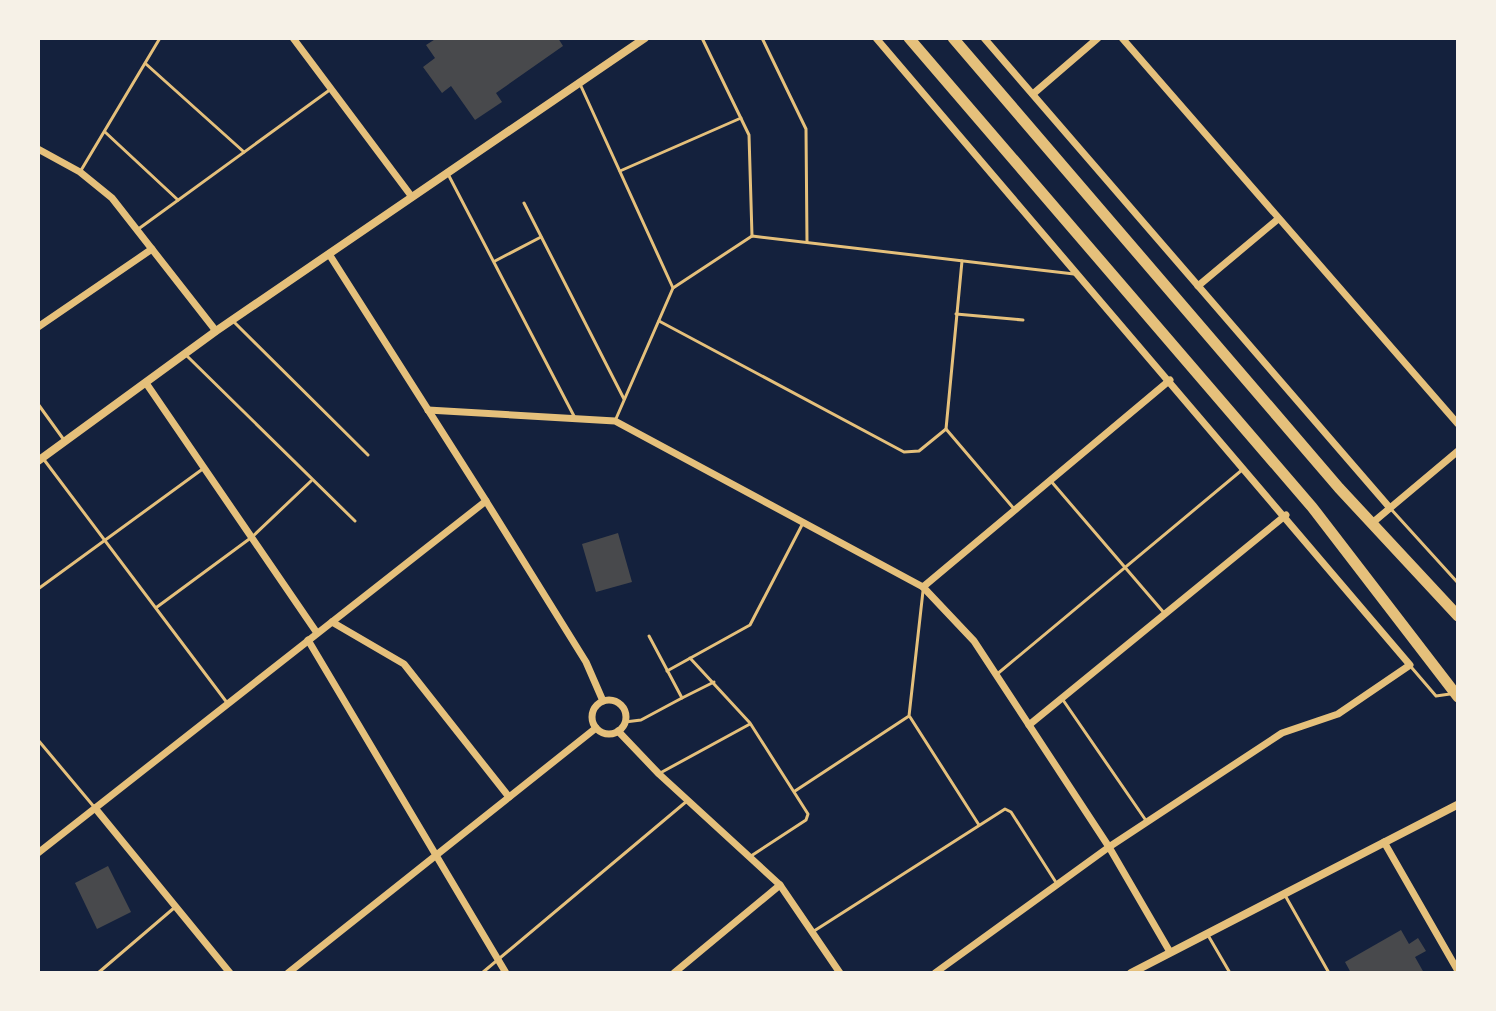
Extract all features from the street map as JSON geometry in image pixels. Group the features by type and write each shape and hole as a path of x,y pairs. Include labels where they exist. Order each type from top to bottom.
{"highway":[{"path":"909,38 1312,507 1456,695"},
{"path":"953,38 1371,524 1458,616"}],"street":[{"path":"293,38 412,197"},
{"path":"40,459 216,331 645,38"},
{"path":"876,38 1286,515 1410,665 1338,714 1282,733 1109,847 935,973"},
{"path":"984,38 1390,508"},
{"path":"1033,94 1098,38"},
{"path":"1122,38 1458,424"},
{"path":"38,149 80,172 112,198 216,331"},
{"path":"1198,286 1278,219"},
{"path":"38,327 152,249"},
{"path":"329,254 586,662 603,701"},
{"path":"923,587 1170,380"},
{"path":"146,383 317,633"},
{"path":"428,410 615,421 923,587 957,620 996,675 1109,847 1170,952"},
{"path":"1371,524 1458,451"},
{"path":"38,853 486,501"},
{"path":"1029,725 1286,515"},
{"path":"332,622 404,664 509,797"},
{"path":"308,640 506,973"},
{"path":"613,700 622,706 625,722 618,731 607,733 596,728 592,714 603,701 613,700"},
{"path":"288,973 596,728"},
{"path":"618,731 659,774 780,885 840,973"},
{"path":"1131,973 1458,804"},
{"path":"95,808 230,973"},
{"path":"1384,842 1458,971"},
{"path":"674,973 780,885"}],"lane":[{"path":"80,172 160,38"},
{"path":"702,38 750,143 752,236"},
{"path":"762,38 806,129 807,242"},
{"path":"145,63 244,152"},
{"path":"580,82 673,288"},
{"path":"137,230 331,89"},
{"path":"620,171 741,118"},
{"path":"104,131 178,200"},
{"path":"447,173 575,419"},
{"path":"524,203 624,400"},
{"path":"615,421 673,288 752,236 1079,275"},
{"path":"494,262 541,237"},
{"path":"962,261 946,429 1015,510"},
{"path":"956,314 1023,320"},
{"path":"232,320 368,455"},
{"path":"659,321 904,452 919,451 946,429"},
{"path":"185,354 355,521"},
{"path":"38,404 65,442"},
{"path":"40,459 106,539 228,704"},
{"path":"38,589 204,468"},
{"path":"996,675 1245,468"},
{"path":"1050,480 1165,614"},
{"path":"157,607 252,537 311,481"},
{"path":"1390,508 1458,583"},
{"path":"667,671 750,625 803,523"},
{"path":"923,587 909,716 979,825"},
{"path":"649,636 682,698"},
{"path":"690,658 750,723 795,791 808,818 751,856"},
{"path":"1410,665 1436,696 1456,695"},
{"path":"625,722 641,720 714,681"},
{"path":"1062,698 1147,822"},
{"path":"795,791 909,716"},
{"path":"659,774 750,723"},
{"path":"38,740 95,808"},
{"path":"482,973 688,800"},
{"path":"814,931 1005,809 1009,810 1057,885"},
{"path":"1284,894 1329,973"},
{"path":"98,973 176,907"},
{"path":"1207,933 1230,973"}],"building":[{"path":"437,38 558,38 563,46 496,93 502,102 475,120 451,86 442,93 423,67 435,58 426,45"},
{"path":"618,533 632,582 596,592 582,544"},
{"path":"108,866 131,912 97,929 75,883"},
{"path":"1401,930 1409,944 1418,938 1426,951 1415,957 1424,973 1351,973 1345,962"}]}
